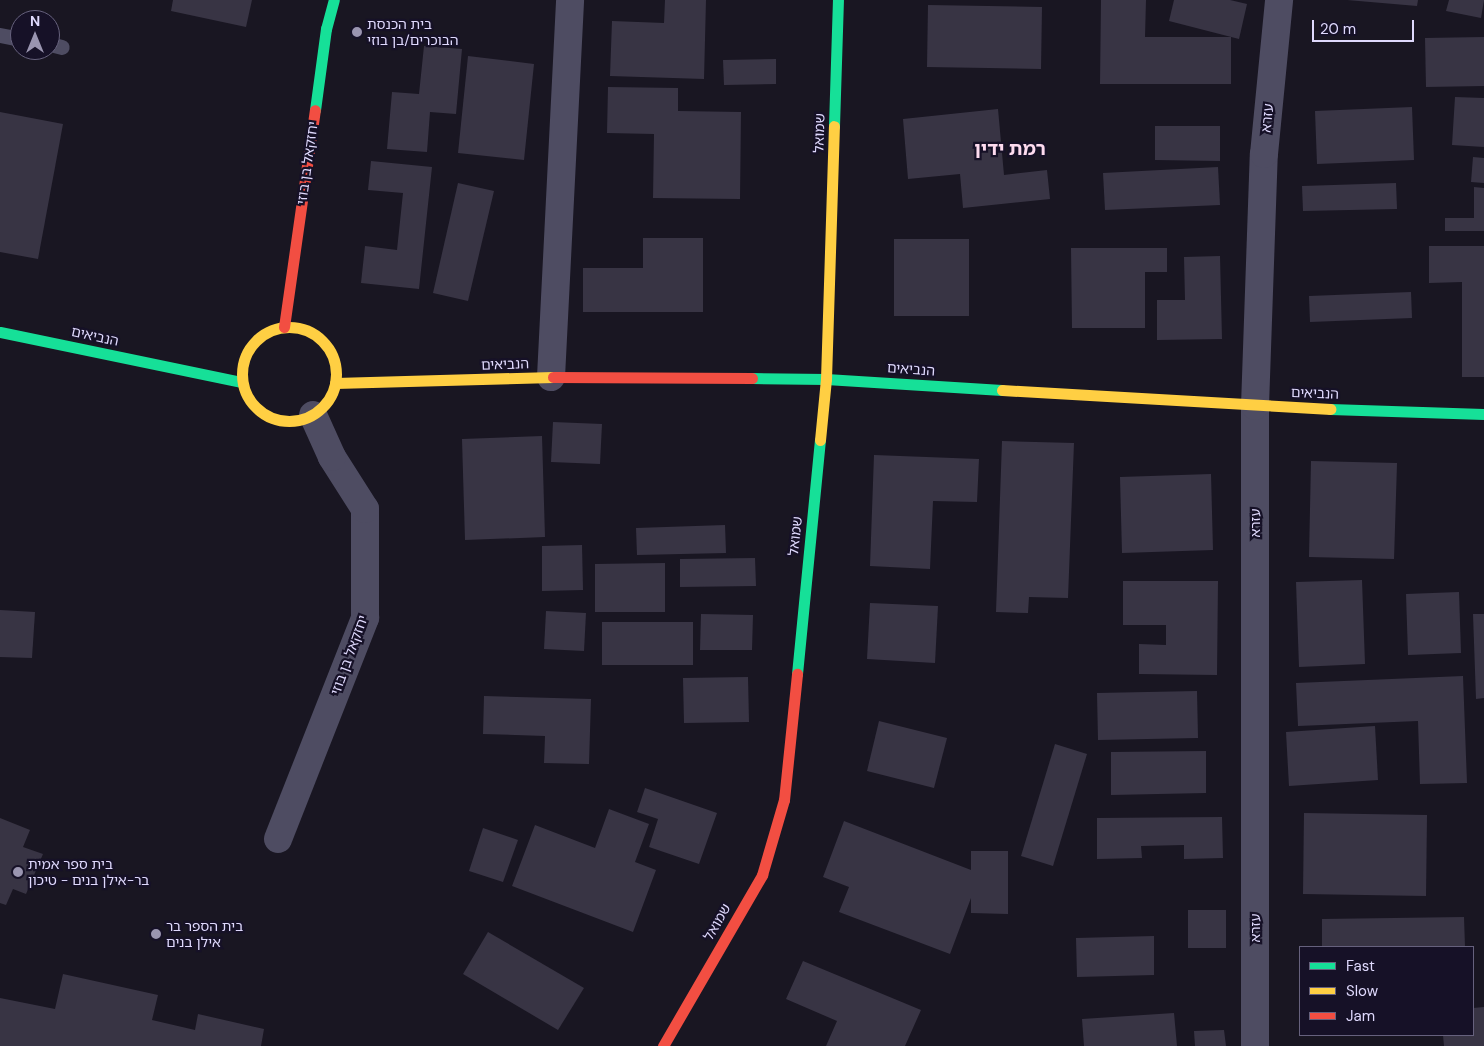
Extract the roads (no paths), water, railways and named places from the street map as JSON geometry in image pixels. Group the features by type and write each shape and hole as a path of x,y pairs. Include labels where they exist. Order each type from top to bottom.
{"street":[{"name":"יחזקאל בן בוזי","path":"284,327 326,29 334,0"},
{"path":"551,378 570,0"},
{"name":"שמואל","path":"663,1046 762,875 784,800 826,379 838,0"},
{"name":"עזרא","path":"1255,1046 1255,406 1264,154 1279,0"},
{"path":"284,327 301,328 324,343 336,367 335,383 325,404 313,415 296,421 280,421 264,415 250,402 242,382 242,367 250,346 266,332 284,327"},
{"name":"הנביאים","path":"0,332 242,382"},
{"name":"הנביאים","path":"335,383 551,378 826,379 1255,406 1484,414"},
{"name":"יחזקאל בן בוזי","path":"278,838 365,618 365,509 332,457 313,415"}],"place":[{"name":"בית הכנסת הבוכרים/בן בוזי","path":"357,32"},
{"name":"בית ספר אמית בר-אילן בנים - טיכון","path":"18,872"},
{"name":"בית הספר בר אילן בנים","path":"156,934"}],"district":[{"name":"רמת ידין","path":"1010,149"}]}
